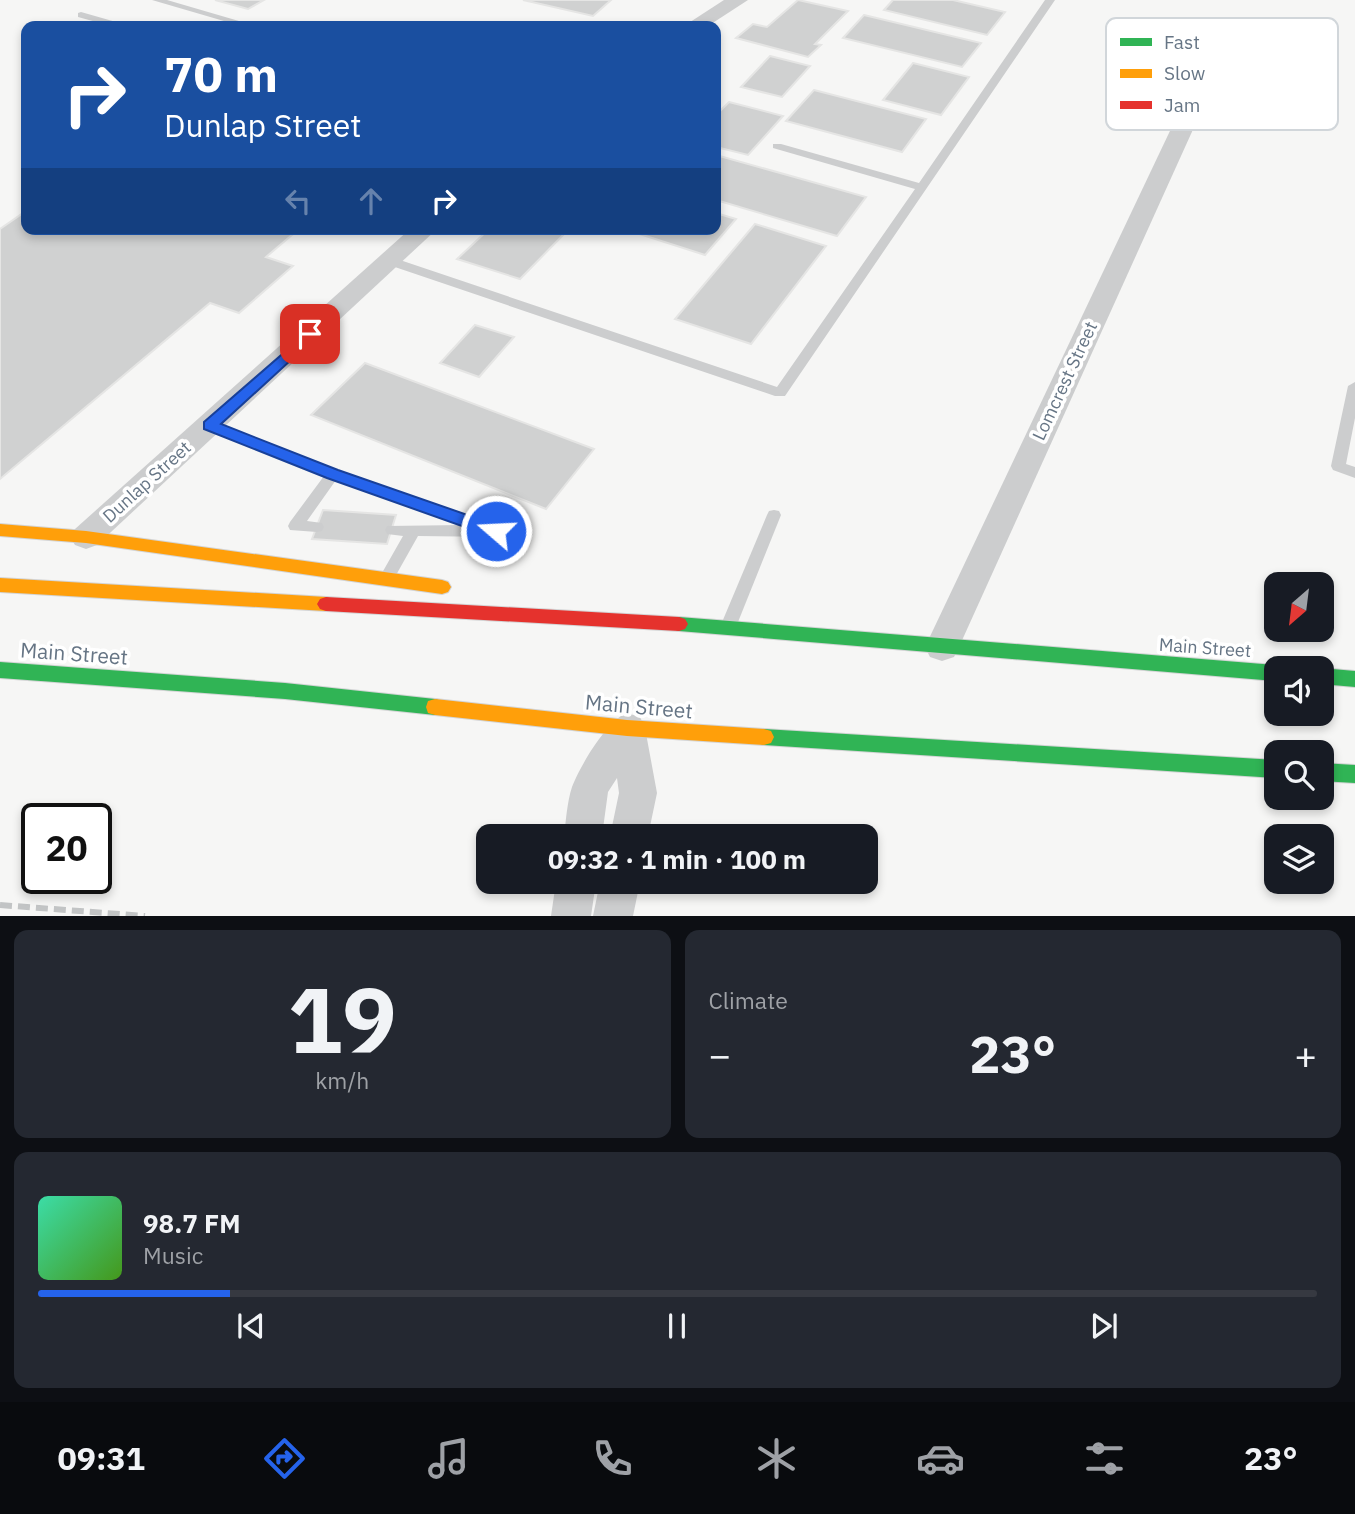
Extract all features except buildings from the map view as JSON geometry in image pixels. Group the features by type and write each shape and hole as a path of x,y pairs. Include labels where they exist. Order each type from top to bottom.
{"highway":[{"path":"0,530 86,537 453,589"},
{"name":"Main Street","path":"0,585 728,626 942,648 1264,672"},
{"path":"533,599 728,626"},
{"name":"Main Street","path":"0,670 285,691 627,728 1264,768"},
{"path":"1334,677 1355,679"},
{"path":"27,689 285,691"},
{"path":"1334,773 1355,774"}],"street":[{"path":"702,21 738,0"},
{"name":"Lomcrest Street","path":"942,648 1182,130"},
{"name":"Dunlap Street","path":"86,537 418,235"},
{"path":"585,824 590,789 627,728"},
{"path":"627,728 638,793 632,824"},
{"path":"571,915 574,894"},
{"path":"613,915 617,894"}],"lane":[{"path":"157,0 233,21"},
{"path":"390,261 780,393 1050,0"},
{"path":"81,15 102,21"},
{"path":"777,146 921,187"},
{"path":"1355,386 1338,466 1355,473"},
{"path":"209,425 333,474 496,531 392,530"},
{"path":"317,527 295,526 333,474"},
{"path":"728,626 774,515"},
{"path":"386,580 415,530"}],"railway":[{"path":"0,905 145,916"}],"traffic: fast":[{"path":"679,624 1264,672"},
{"path":"0,670 285,691 435,707"},
{"path":"1334,677 1355,679"},
{"path":"764,737 1264,768"},
{"path":"1334,773 1355,774"}],"traffic: slow":[{"path":"0,530 86,537 442,587"},
{"path":"0,585 326,604"},
{"path":"435,707 627,728 764,737"}],"traffic: jam":[{"path":"326,604 679,624"}],"route":[{"path":"310,334 209,425 333,474 496,531"}]}
